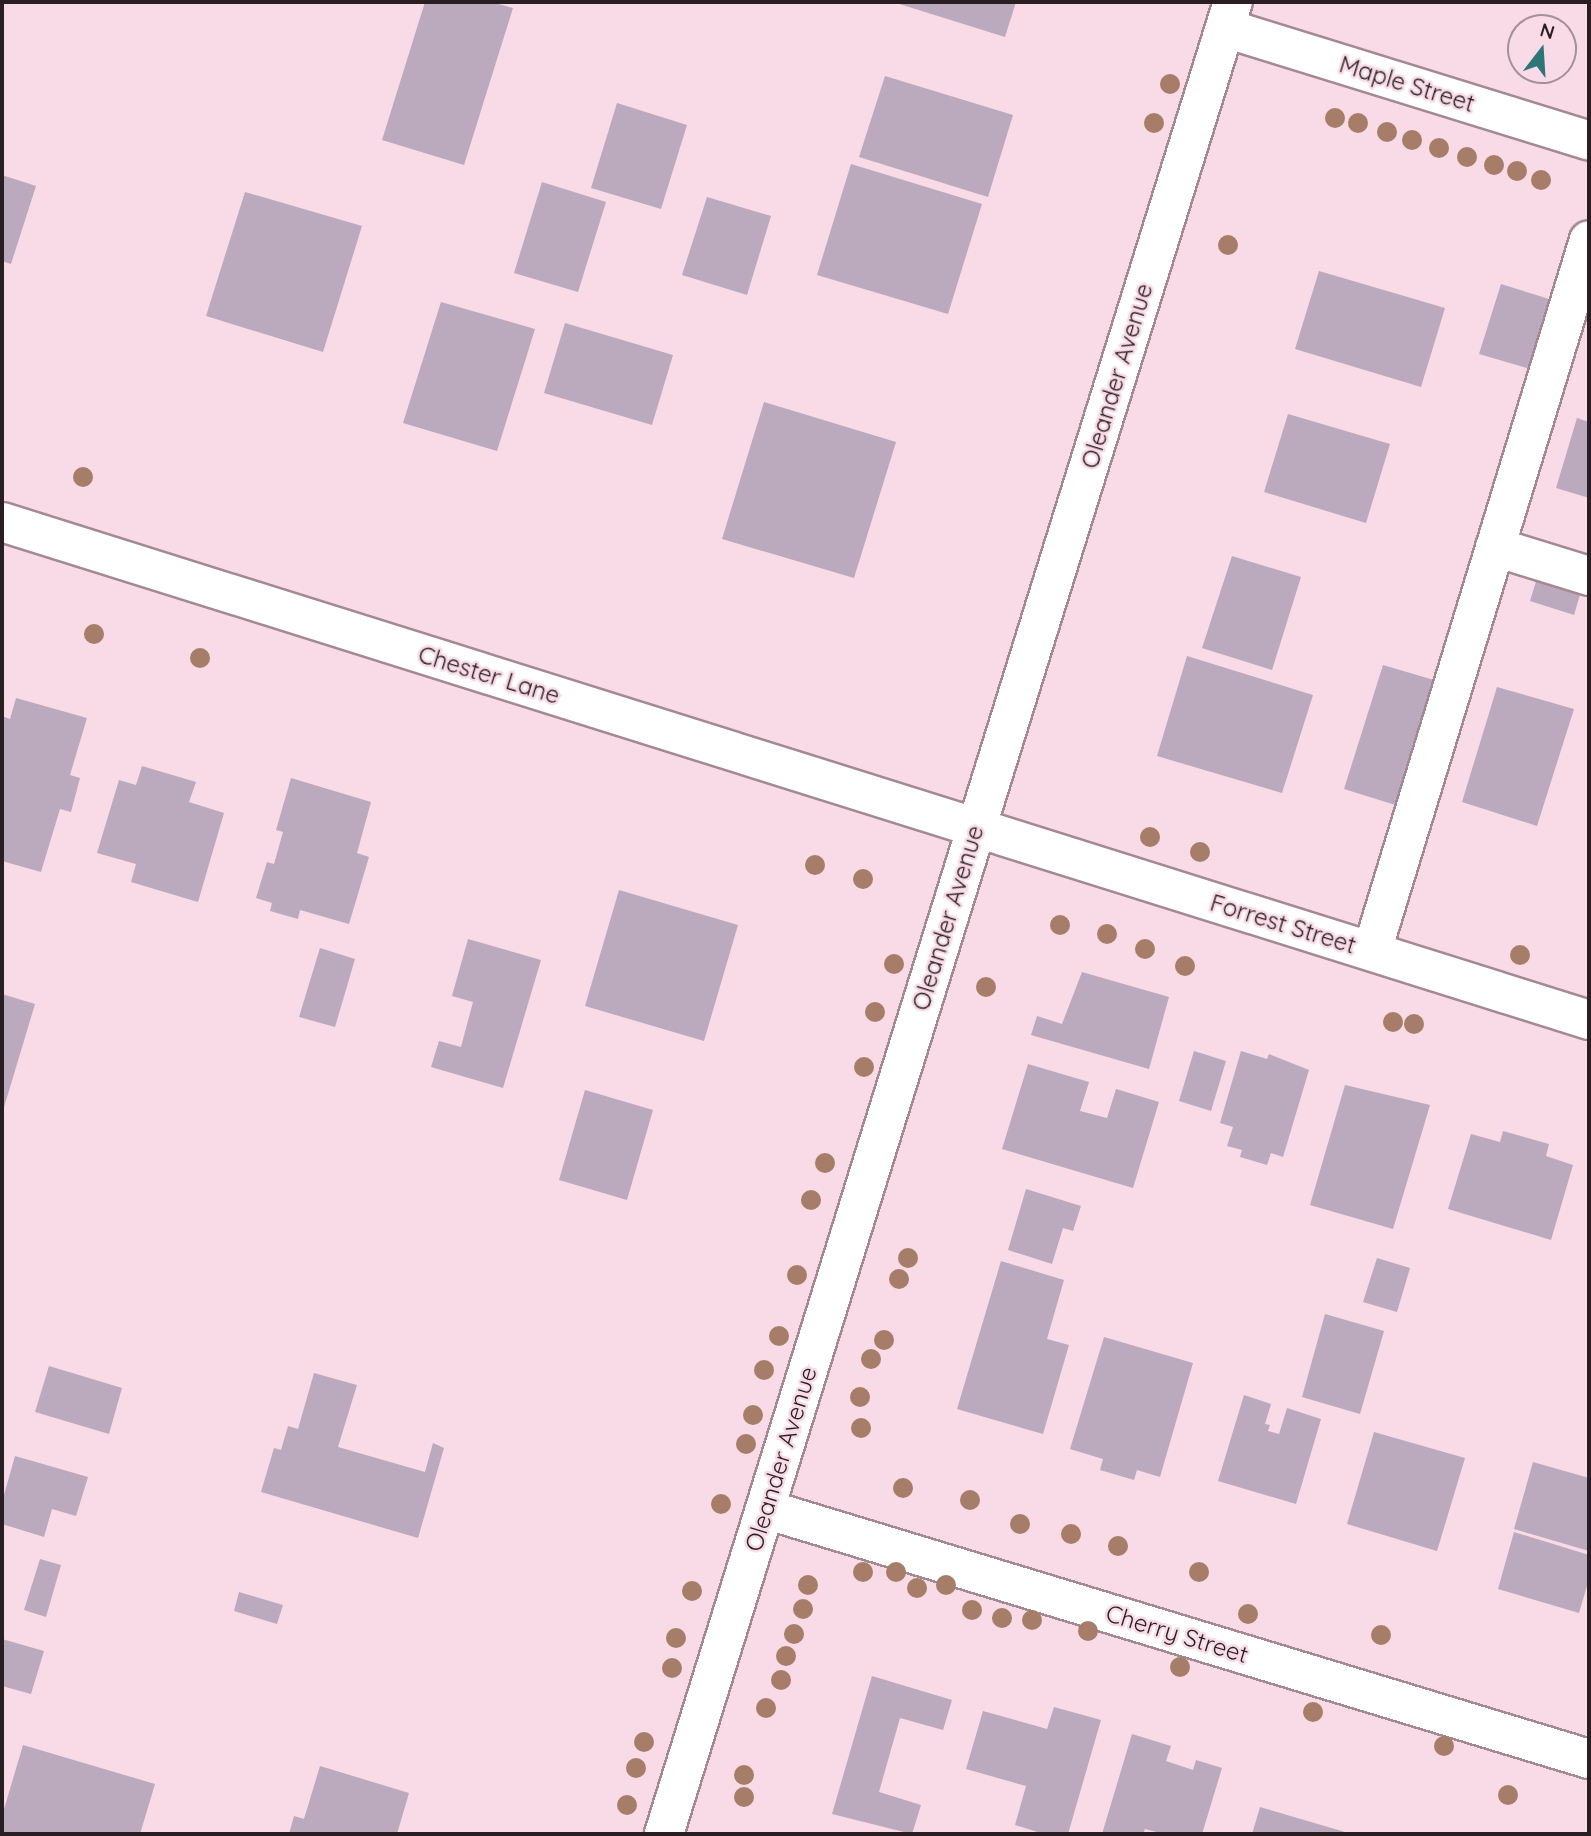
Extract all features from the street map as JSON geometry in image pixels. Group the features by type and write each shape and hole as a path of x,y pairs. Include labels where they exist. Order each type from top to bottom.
{"street":[{"name":"Maple Street","path":"1229,15 1589,141"},
{"name":"Oleander Avenue","path":"664,1834 1229,15"},
{"path":"1372,951 1589,240"},
{"name":"Chester Lane","path":"2,522 976,828"},
{"path":"1495,547 1589,576"},
{"name":"Forrest Street","path":"976,828 1589,1020"},
{"name":"Cherry Street","path":"765,1509 1589,1759"}],"building":[{"path":"425,2 491,2 513,8 464,165 382,140"},
{"path":"893,2 1016,2 1005,37"},
{"path":"885,76 1013,115 988,197 859,157"},
{"path":"617,103 687,125 661,209 591,188"},
{"path":"851,164 982,204 948,314 817,275"},
{"path":"2,175 36,186 11,264 2,261"},
{"path":"542,182 606,202 578,292 514,273"},
{"path":"245,192 362,226 323,352 206,316"},
{"path":"707,197 771,216 747,295 682,275"},
{"path":"1319,271 1445,308 1421,387 1295,349"},
{"path":"1501,284 1562,303 1540,372 1479,354"},
{"path":"441,302 535,329 497,451 403,423"},
{"path":"565,323 673,355 652,425 544,393"},
{"path":"764,402 896,442 854,578 722,539"},
{"path":"1288,414 1390,444 1366,523 1264,492"},
{"path":"1577,418 1589,422 1589,498 1556,488"},
{"path":"1546,549 1589,564 1574,615 1530,601"},
{"path":"1232,556 1301,577 1272,670 1202,648"},
{"path":"1187,656 1313,695 1282,793 1157,756"},
{"path":"1383,665 1444,683 1405,808 1344,789"},
{"path":"1497,687 1574,709 1537,826 1462,802"},
{"path":"16,698 87,718 70,775 80,778 71,812 60,809 41,872 2,861 2,716 10,719"},
{"path":"142,766 196,782 189,802 224,813 198,902 131,882 136,864 97,853 119,780 136,785"},
{"path":"291,778 371,802 357,853 369,857 349,924 300,910 298,919 270,911 272,903 256,898 267,862 274,864 283,832 276,830"},
{"path":"619,890 738,925 704,1041 585,1006"},
{"path":"468,939 541,960 503,1088 431,1067 439,1041 461,1047 473,1002 452,996"},
{"path":"320,948 355,959 335,1027 299,1017"},
{"path":"1082,972 1169,997 1149,1069 1031,1035 1037,1016 1062,1024"},
{"path":"2,994 35,1004 2,1114"},
{"path":"1194,1051 1226,1061 1211,1111 1179,1101"},
{"path":"1241,1051 1267,1059 1269,1054 1309,1070 1283,1157 1271,1153 1267,1165 1240,1157 1242,1150 1227,1146 1233,1127 1220,1123"},
{"path":"1028,1064 1089,1082 1080,1111 1107,1118 1116,1089 1159,1102 1133,1188 1002,1149"},
{"path":"1345,1085 1430,1105 1393,1229 1310,1205"},
{"path":"585,1090 653,1110 627,1200 559,1180"},
{"path":"1503,1131 1549,1144 1546,1156 1573,1165 1551,1240 1448,1209 1471,1134 1500,1142"},
{"path":"1026,1189 1081,1206 1073,1231 1063,1228 1052,1264 1008,1250"},
{"path":"1377,1258 1410,1268 1397,1312 1363,1302"},
{"path":"1001,1261 1064,1280 1047,1339 1069,1345 1043,1434 957,1409"},
{"path":"1325,1314 1384,1331 1360,1414 1302,1397"},
{"path":"1104,1337 1193,1363 1160,1477 1137,1470 1134,1480 1100,1470 1103,1459 1070,1449"},
{"path":"49,1366 122,1388 109,1434 35,1412"},
{"path":"314,1373 357,1385 338,1447 425,1472 433,1443 444,1448 418,1538 261,1492 274,1448 281,1450 288,1426 298,1429"},
{"path":"1244,1395 1271,1404 1265,1424 1270,1425 1268,1431 1279,1434 1287,1408 1321,1419 1296,1504 1218,1481"},
{"path":"1374,1432 1465,1458 1437,1551 1347,1524"},
{"path":"15,1456 88,1477 76,1516 52,1509 44,1537 2,1524 2,1502"},
{"path":"1533,1462 1589,1478 1589,1551 1514,1529"},
{"path":"1514,1532 1589,1555 1589,1579 1579,1613 1498,1589"},
{"path":"40,1559 61,1565 46,1617 24,1610"},
{"path":"239,1592 283,1605 277,1624 234,1611"},
{"path":"2,1639 44,1651 31,1694 2,1686"},
{"path":"872,1676 952,1700 943,1730 900,1718 879,1792 921,1805 912,1834 832,1814"},
{"path":"1054,1707 1101,1720 1068,1834 1044,1834 1015,1825 1026,1786 966,1769 983,1711 1047,1729"},
{"path":"1132,1734 1171,1746 1166,1761 1193,1770 1196,1760 1222,1768 1202,1834 1164,1834 1145,1829 1143,1834 1102,1834"},
{"path":"23,1745 155,1784 140,1834 2,1834 2,1816"},
{"path":"320,1766 409,1793 397,1834 289,1834 294,1816 304,1819"},
{"path":"1260,1807 1345,1832 1345,1834 1252,1834"}]}
